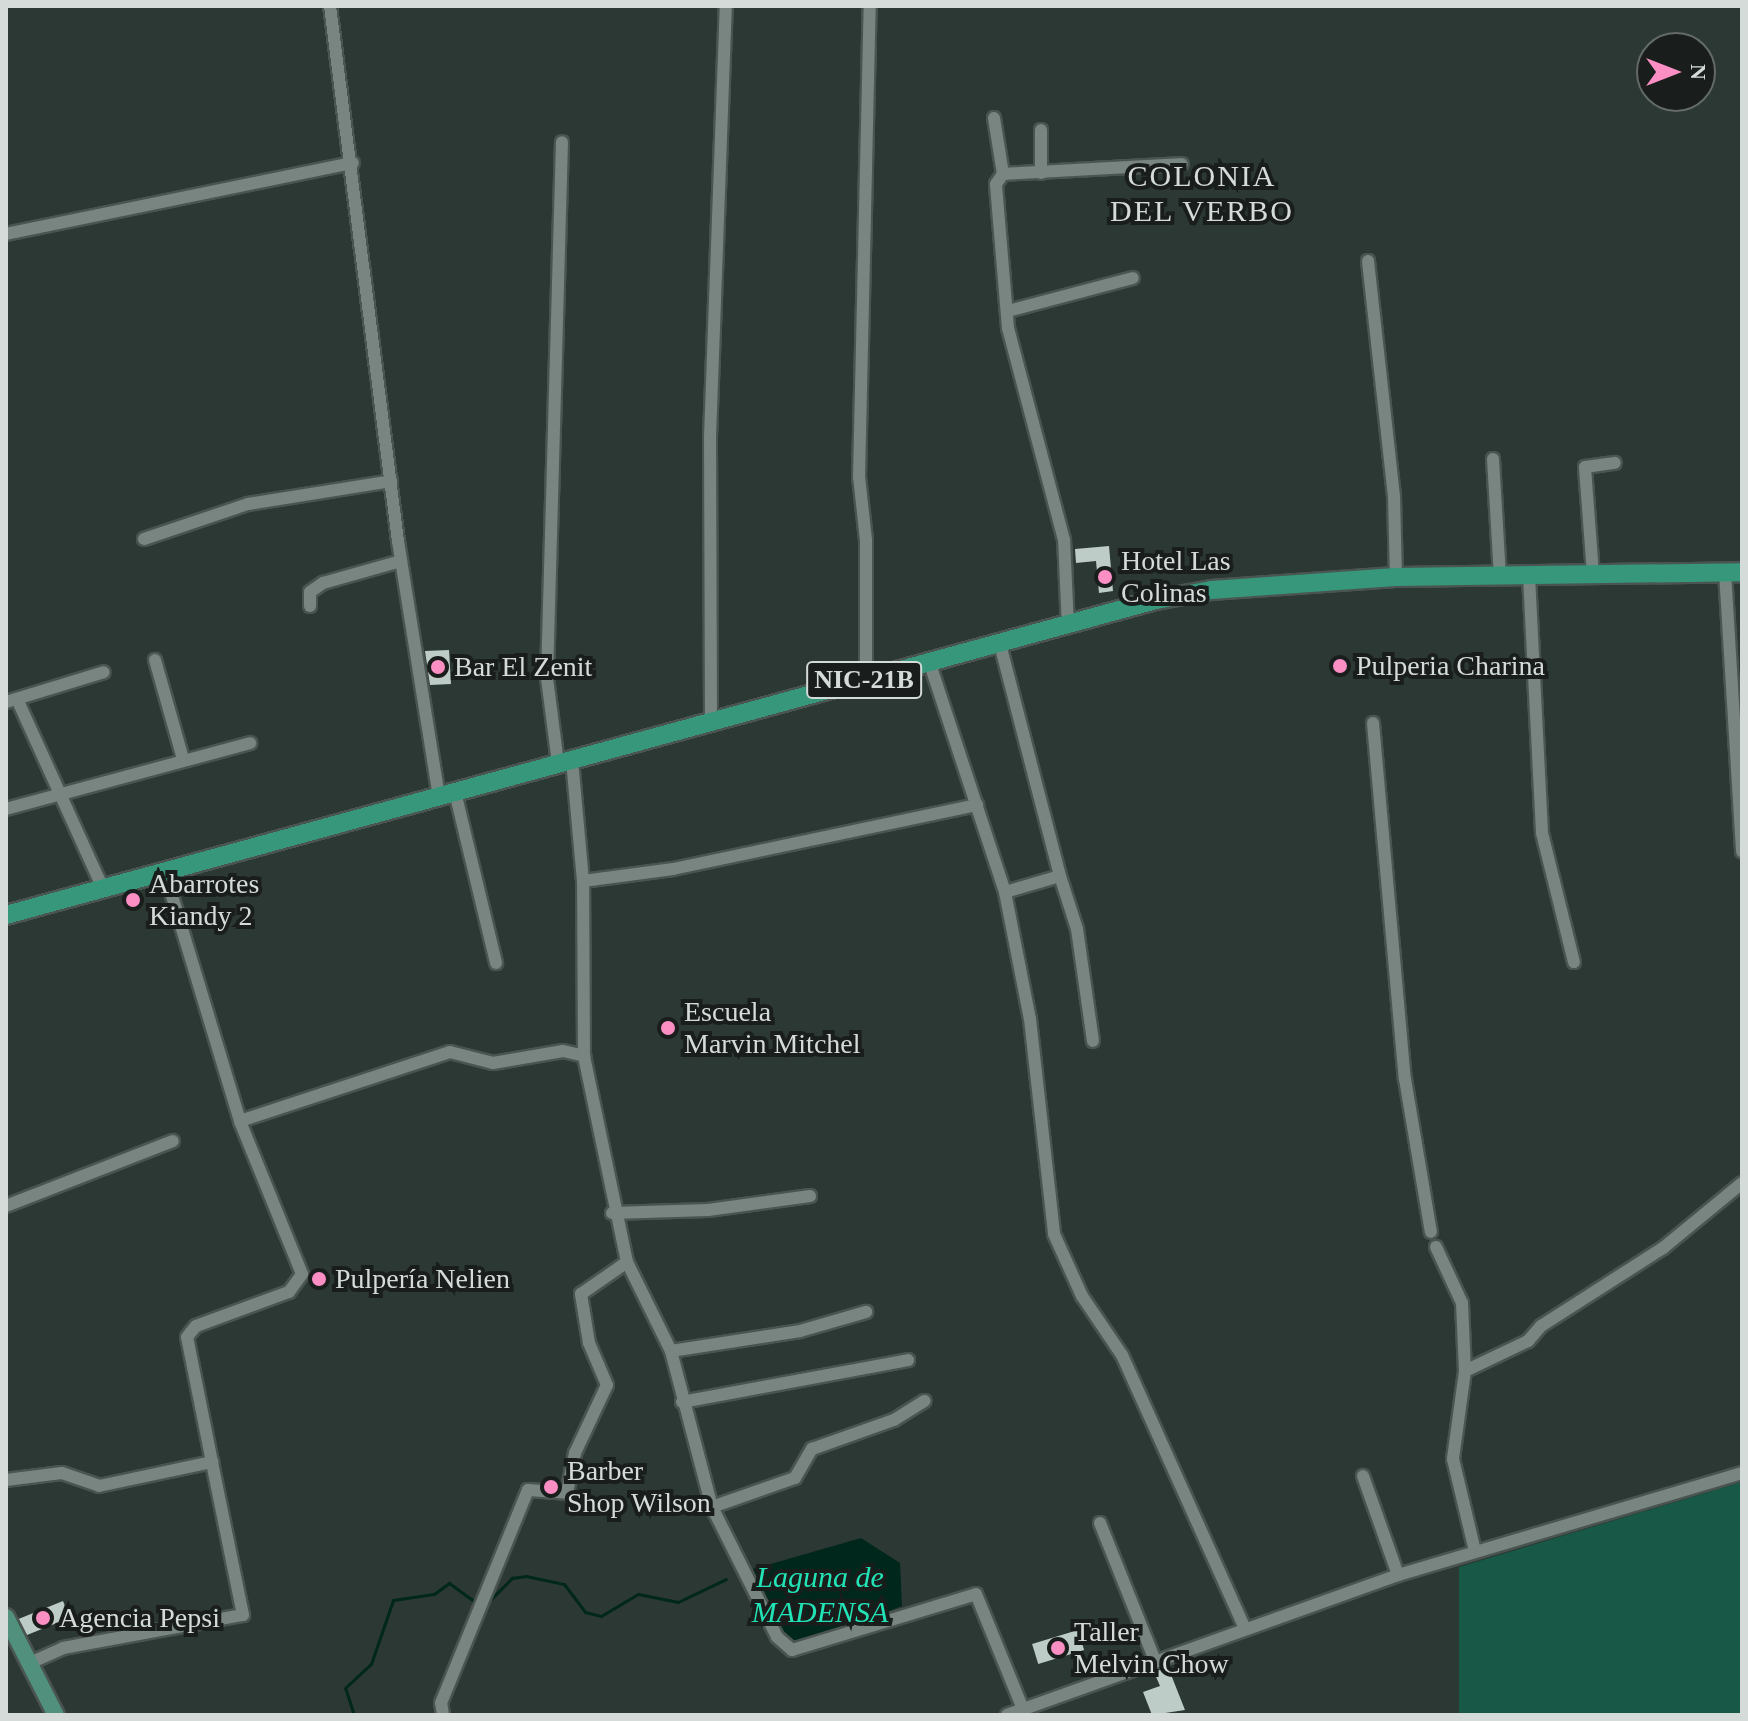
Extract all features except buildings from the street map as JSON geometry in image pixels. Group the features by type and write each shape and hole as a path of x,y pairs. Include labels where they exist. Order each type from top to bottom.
{"highway":[{"name":"NIC-21B","path":"6,915 866,679 1211,590 1396,577 1734,572"}],"main road":[{"path":"6,1617 32,1662 56,1715"}],"street":[{"path":"330,6 353,163 401,561 447,794 496,963"},
{"path":"711,722 710,453 726,6"},
{"path":"866,679 866,540 859,477 870,6"},
{"path":"994,118 1003,174 996,184 996,206 1008,311 1064,540 1068,627"},
{"path":"1041,130 1041,173"},
{"path":"562,142 547,678 565,761 583,881 584,1056 612,1213 627,1262 671,1351 712,1507 752,1596 792,1650 976,1594 1023,1709"},
{"path":"6,234 353,163"},
{"path":"1003,174 1182,164"},
{"path":"1368,261 1394,496 1396,577"},
{"path":"1008,311 1133,278"},
{"path":"1493,459 1500,576"},
{"path":"1593,574 1585,467 1615,463"},
{"path":"144,539 248,504 391,481"},
{"path":"310,606 310,592 323,583 401,561"},
{"path":"1734,572 1742,851"},
{"path":"1529,576 1542,833 1574,962"},
{"path":"1000,644 1060,876 1077,929 1093,1041"},
{"path":"155,660 183,759"},
{"path":"930,664 1005,892 1030,1019 1054,1234 1082,1296 1122,1355 1244,1626"},
{"path":"103,889 61,794 11,700 104,672"},
{"path":"1373,723 1405,1079 1431,1232"},
{"path":"6,809 250,743"},
{"path":"583,881 673,869 977,805"},
{"path":"32,1662 63,1648 243,1615 187,1337 196,1326 289,1292 302,1274 240,1121 165,872"},
{"path":"1005,892 1060,876"},
{"path":"240,1121 450,1052 493,1063 563,1051 584,1056"},
{"path":"6,1206 173,1141"},
{"path":"1465,1371 1528,1341 1541,1326 1663,1248 1742,1183"},
{"path":"612,1213 708,1210 810,1196"},
{"path":"1436,1247 1462,1303 1465,1371 1453,1459 1475,1551"},
{"path":"443,1715 441,1703 528,1490 567,1493 575,1453 607,1385 589,1343 581,1294 627,1262"},
{"path":"671,1351 800,1331 866,1312"},
{"path":"682,1402 908,1360"},
{"path":"712,1507 795,1478 812,1449 894,1420 924,1401"},
{"path":"6,1480 62,1473 99,1486 212,1462"},
{"path":"1007,1715 1154,1658 1398,1575 1742,1473"},
{"path":"1363,1476 1398,1575"},
{"path":"1100,1523 1154,1658"}],"shaded area":[{"path":"1742,1482 1742,1715 1459,1715 1459,1567"}],"water":[{"name":"Laguna de MADENSA","path":"861,1538 900,1563 902,1606 821,1637 794,1643 781,1635 763,1589 746,1571"}],"waterway":[{"path":"489,1601 512,1578 526,1576 564,1584 585,1612 601,1616 638,1594 678,1602 726,1579"},
{"path":"354,1715 345,1688 371,1664 393,1600 434,1594 449,1583 477,1603"}],"place":[{"name":"Hotel Las Colinas","path":"1105,577"},
{"name":"Pulperia Charina","path":"1340,666"},
{"name":"Bar El Zenit","path":"438,667"},
{"name":"Abarrotes Kiandy 2","path":"133,900"},
{"name":"Escuela Marvin Mitchel","path":"668,1028"},
{"name":"Pulpería Nelien","path":"319,1279"},
{"name":"Barber Shop Wilson","path":"551,1487"},
{"name":"Agencia Pepsi","path":"43,1618"},
{"name":"Taller Melvin Chow","path":"1058,1648"}],"district":[{"name":"COLONIA DEL VERBO","path":"1202,193"}]}
